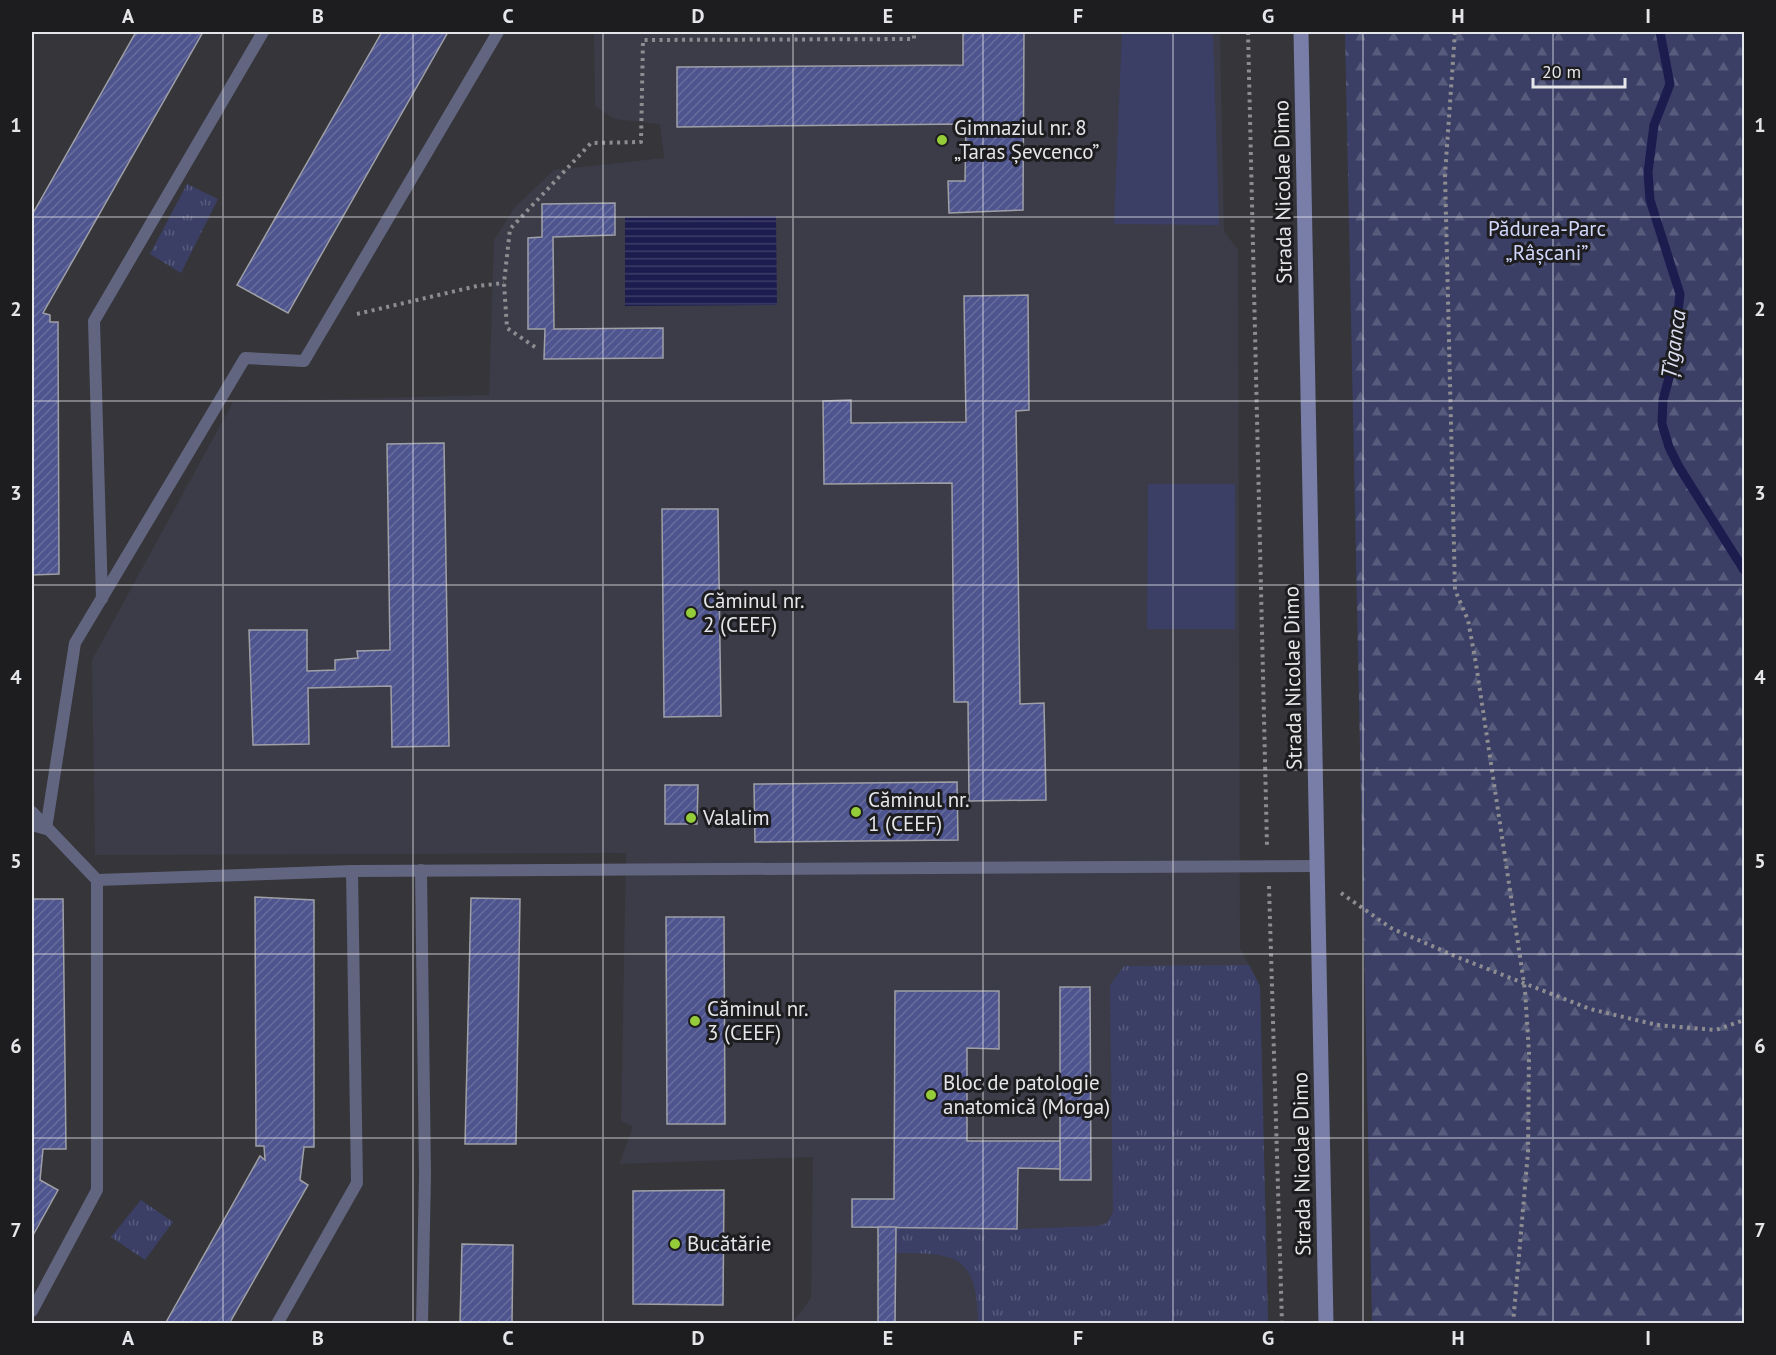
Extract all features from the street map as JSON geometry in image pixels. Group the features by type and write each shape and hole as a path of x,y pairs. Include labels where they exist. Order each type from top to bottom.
{"main road":[{"name":"Strada Nicolae Dimo","path":"1301,32 1326,1323"}],"lane":[{"path":"102,600 94,321 262,32"},
{"path":"46,829 75,643 245,358 304,361 498,32"},
{"path":"32,812 97,880 97,1190 32,1311"},
{"path":"32,825 46,829"},
{"path":"97,880 421,870 1318,866"},
{"path":"421,870 425,1175 422,1323"},
{"path":"277,1323 357,1183 352,871"}],"path":[{"path":"535,347 507,328 504,283 510,229 591,143 641,142 643,39 914,39 914,32"},
{"path":"1248,32 1268,866 1282,1323"},
{"path":"1455,32 1445,174 1455,590 1468,620 1476,664 1524,982 1529,1053 1528,1152 1513,1323"},
{"path":"327,321 477,286 504,283"},
{"path":"1341,892 1391,928 1457,957 1590,1009 1657,1025 1716,1030 1744,1020"}],"shaded area":[{"path":"594,32 1220,32 1224,231 1238,250 1240,948 1260,986 1268,1323 792,1323 811,1298 813,1157 619,1164 633,1127 621,1121 626,853 95,855 92,660 233,402 489,395 494,240 515,207 554,170 664,158 660,124 614,119 595,106"},
{"path":"776,216 777,305 625,306 625,217"}],"green space":[{"path":"1122,32 1213,32 1219,225 1114,224"},
{"name":"Pădurea-Parc „Râșcani”","path":"1345,32 1744,32 1744,1323 1372,1323"},
{"path":"187,184 218,199 181,273 150,254"},
{"path":"1148,484 1235,484 1235,629 1147,629"},
{"path":"1249,965 1260,986 1268,1323 978,1323 977,1300 973,1283 968,1271 959,1262 934,1254 895,1253 896,1227 1017,1229 1098,1226 1107,1223 1113,1212 1110,985 1124,966"},
{"path":"141,1200 173,1222 145,1260 111,1237"}],"building":[{"path":"136,32 203,32 43,313 50,315 50,322 58,322 59,574 32,575 32,215"},
{"path":"382,32 448,32 288,313 237,285"},
{"path":"963,32 1024,32 1023,210 949,213 948,181 965,181 966,124 677,127 677,67 963,65"},
{"path":"615,203 615,235 553,237 554,329 663,328 663,358 544,359 545,329 528,329 528,238 542,237 542,204"},
{"path":"1028,295 1029,410 1016,411 1020,704 1044,703 1046,800 969,801 968,702 954,702 952,483 824,484 823,401 851,400 851,423 966,422 964,296"},
{"path":"444,443 449,746 392,747 391,686 308,688 309,744 253,745 249,630 307,630 307,671 335,670 335,660 358,658 357,651 390,650 387,444"},
{"name":"Căminul nr. 2 (CEEF)","path":"662,509 718,509 721,716 664,717"},
{"name":"Căminul nr. 1 (CEEF)","path":"957,782 958,840 755,842 754,784"},
{"path":"665,785 698,785 697,824 665,824"},
{"path":"255,897 314,900 314,1147 304,1147 300,1180 308,1185 229,1324 165,1324 260,1156 265,1160 264,1146 256,1146"},
{"path":"471,898 520,899 516,1144 465,1144"},
{"path":"32,899 63,899 66,1149 43,1149 40,1180 58,1190 32,1237"},
{"name":"Căminul nr. 3 (CEEF)","path":"666,917 724,917 725,1124 667,1124"},
{"path":"1060,987 1090,987 1091,1180 1060,1180"},
{"name":"Bloc de patologie anatomică (Morga)","path":"895,991 999,991 999,1049 967,1048 967,1141 1060,1141 1060,1169 1018,1168 1017,1229 852,1227 852,1199 894,1199"},
{"path":"724,1190 723,1305 633,1304 633,1191"},
{"path":"878,1227 896,1227 895,1324 878,1324"},
{"path":"462,1244 513,1245 512,1324 460,1324"}],"waterway":[{"name":"Țîganca","path":"1660,32 1670,84 1654,125 1648,172 1650,200 1680,294 1672,367 1663,400 1662,424 1669,447 1679,467 1744,570"}],"place":[{"name":"Gimnaziul nr. 8 „Taras Șevcenco”","path":"942,140"},
{"name":"Căminul nr. 2 (CEEF)","path":"691,613"},
{"name":"Căminul nr. 1 (CEEF)","path":"856,812"},
{"name":"Valalim","path":"691,818"},
{"name":"Căminul nr. 3 (CEEF)","path":"695,1021"},
{"name":"Bloc de patologie anatomică (Morga)","path":"931,1095"},
{"name":"Bucătărie","path":"675,1244"}]}
